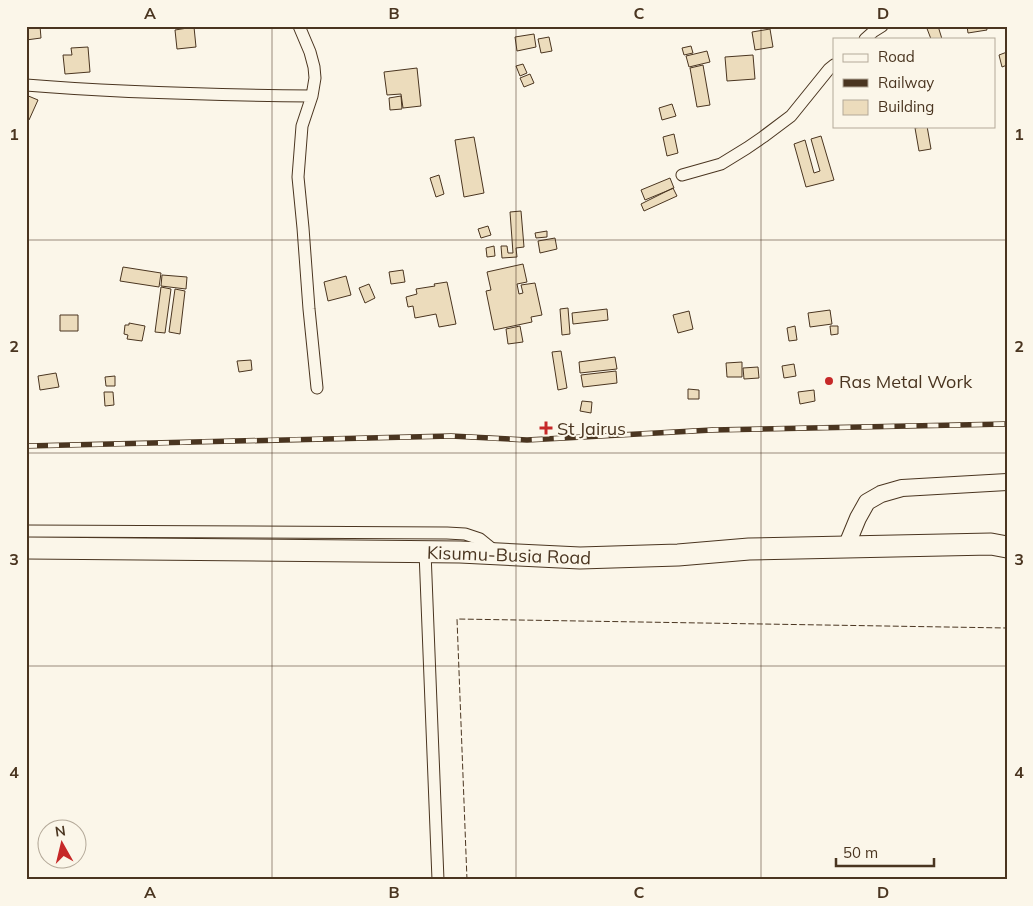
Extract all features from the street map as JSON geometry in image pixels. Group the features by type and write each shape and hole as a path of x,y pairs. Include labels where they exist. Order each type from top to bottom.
{"highway":[{"name":"Kisumu-Busia Road","path":"26,548 497,553 580,558 678,555 749,549 1001,544"}],"street":[{"path":"299,26 310,52 315,78 312,96 302,126 298,177 317,388"},
{"path":"866,38 876,28"},
{"path":"682,175 721,164 763,137 791,116 833,66"},
{"path":"26,85 80,90 312,96"},
{"path":"846,548 858,518 867,502 881,494 902,488 1007,482"},
{"path":"26,531 465,534 480,539 497,553"},
{"path":"425,552 438,880"}],"building":[{"path":"26,26 40,26 41,38 26,40"},
{"path":"926,26 938,26 942,38 931,38"},
{"path":"967,26 986,26 987,30 968,33"},
{"path":"194,27 196,47 177,49 175,30"},
{"path":"770,29 773,47 755,50 752,32"},
{"path":"534,34 536,47 517,51 515,37"},
{"path":"549,37 552,51 541,53 538,39"},
{"path":"691,46 693,53 684,55 682,48"},
{"path":"88,47 90,72 65,74 63,55 72,55 71,48"},
{"path":"707,51 710,62 689,67 686,56"},
{"path":"1007,52 1007,65 1002,67 999,55"},
{"path":"753,55 755,79 727,81 725,57"},
{"path":"523,64 527,73 520,76 516,66"},
{"path":"703,65 710,105 697,107 690,68"},
{"path":"417,68 421,106 403,108 401,94 387,95 384,72"},
{"path":"530,74 534,83 524,87 520,78"},
{"path":"26,95 38,100 29,120 26,119"},
{"path":"401,96 402,109 390,110 389,98"},
{"path":"672,104 676,116 662,120 659,108"},
{"path":"915,128 927,128 931,149 919,151"},
{"path":"674,134 678,153 667,156 663,137"},
{"path":"821,136 834,180 806,187 794,144 805,140 814,173 820,171 811,139"},
{"path":"474,137 484,193 464,197 455,140"},
{"path":"439,175 444,194 436,197 430,178"},
{"path":"670,178 674,188 645,200 641,190"},
{"path":"673,188 677,196 644,211 641,204"},
{"path":"521,211 524,247 516,248 517,257 502,258 501,246 507,246 508,253 513,253 510,212"},
{"path":"488,226 491,235 481,238 478,229"},
{"path":"547,231 547,237 536,238 535,233"},
{"path":"555,238 557,249 540,253 538,241"},
{"path":"494,246 495,256 487,257 486,248"},
{"path":"523,264 527,282 517,284 519,294 523,293 521,285 535,283 542,315 531,317 532,322 494,330 486,291 491,290 487,272"},
{"path":"123,267 161,273 159,287 120,281"},
{"path":"403,270 405,282 391,284 389,272"},
{"path":"162,275 187,277 186,289 161,286"},
{"path":"346,276 351,295 328,301 324,282"},
{"path":"447,282 456,324 439,327 436,314 415,318 413,306 408,307 406,297 417,294 416,289"},
{"path":"369,284 375,298 365,303 359,288"},
{"path":"161,287 171,289 165,333 155,332"},
{"path":"175,289 185,291 180,334 169,332"},
{"path":"568,308 570,334 562,335 560,309"},
{"path":"607,309 608,320 573,324 572,313"},
{"path":"830,310 832,324 810,327 808,313"},
{"path":"689,311 693,329 678,333 673,315"},
{"path":"60,315 78,315 78,331 60,331"},
{"path":"129,323 145,326 142,341 127,339 128,335 124,334 125,325 129,325"},
{"path":"520,326 523,342 508,344 506,329"},
{"path":"795,326 797,340 789,341 787,328"},
{"path":"830,326 838,326 838,334 831,335"},
{"path":"561,351 567,388 558,390 552,352"},
{"path":"615,357 617,369 580,373 579,362"},
{"path":"251,360 252,370 239,372 237,361"},
{"path":"742,362 742,377 727,377 726,363"},
{"path":"794,364 796,376 784,378 782,366"},
{"path":"758,367 759,378 744,379 743,368"},
{"path":"616,371 617,383 583,387 581,375"},
{"path":"56,373 59,387 40,390 38,376"},
{"path":"115,376 115,386 106,386 105,377"},
{"path":"688,389 699,390 699,399 688,399"},
{"path":"814,390 815,401 800,404 798,392"},
{"path":"104,392 113,392 114,405 105,406"},
{"path":"582,401 592,402 591,413 580,411"}],"railway":[{"path":"26,446 451,436 527,440 712,430 1007,424"}],"fence":[{"path":"467,880 457,619 1007,628"}],"place":[{"name":"Ras Metal Work","path":"829,381"},
{"name":"St Jairus","path":"546,428"}]}
